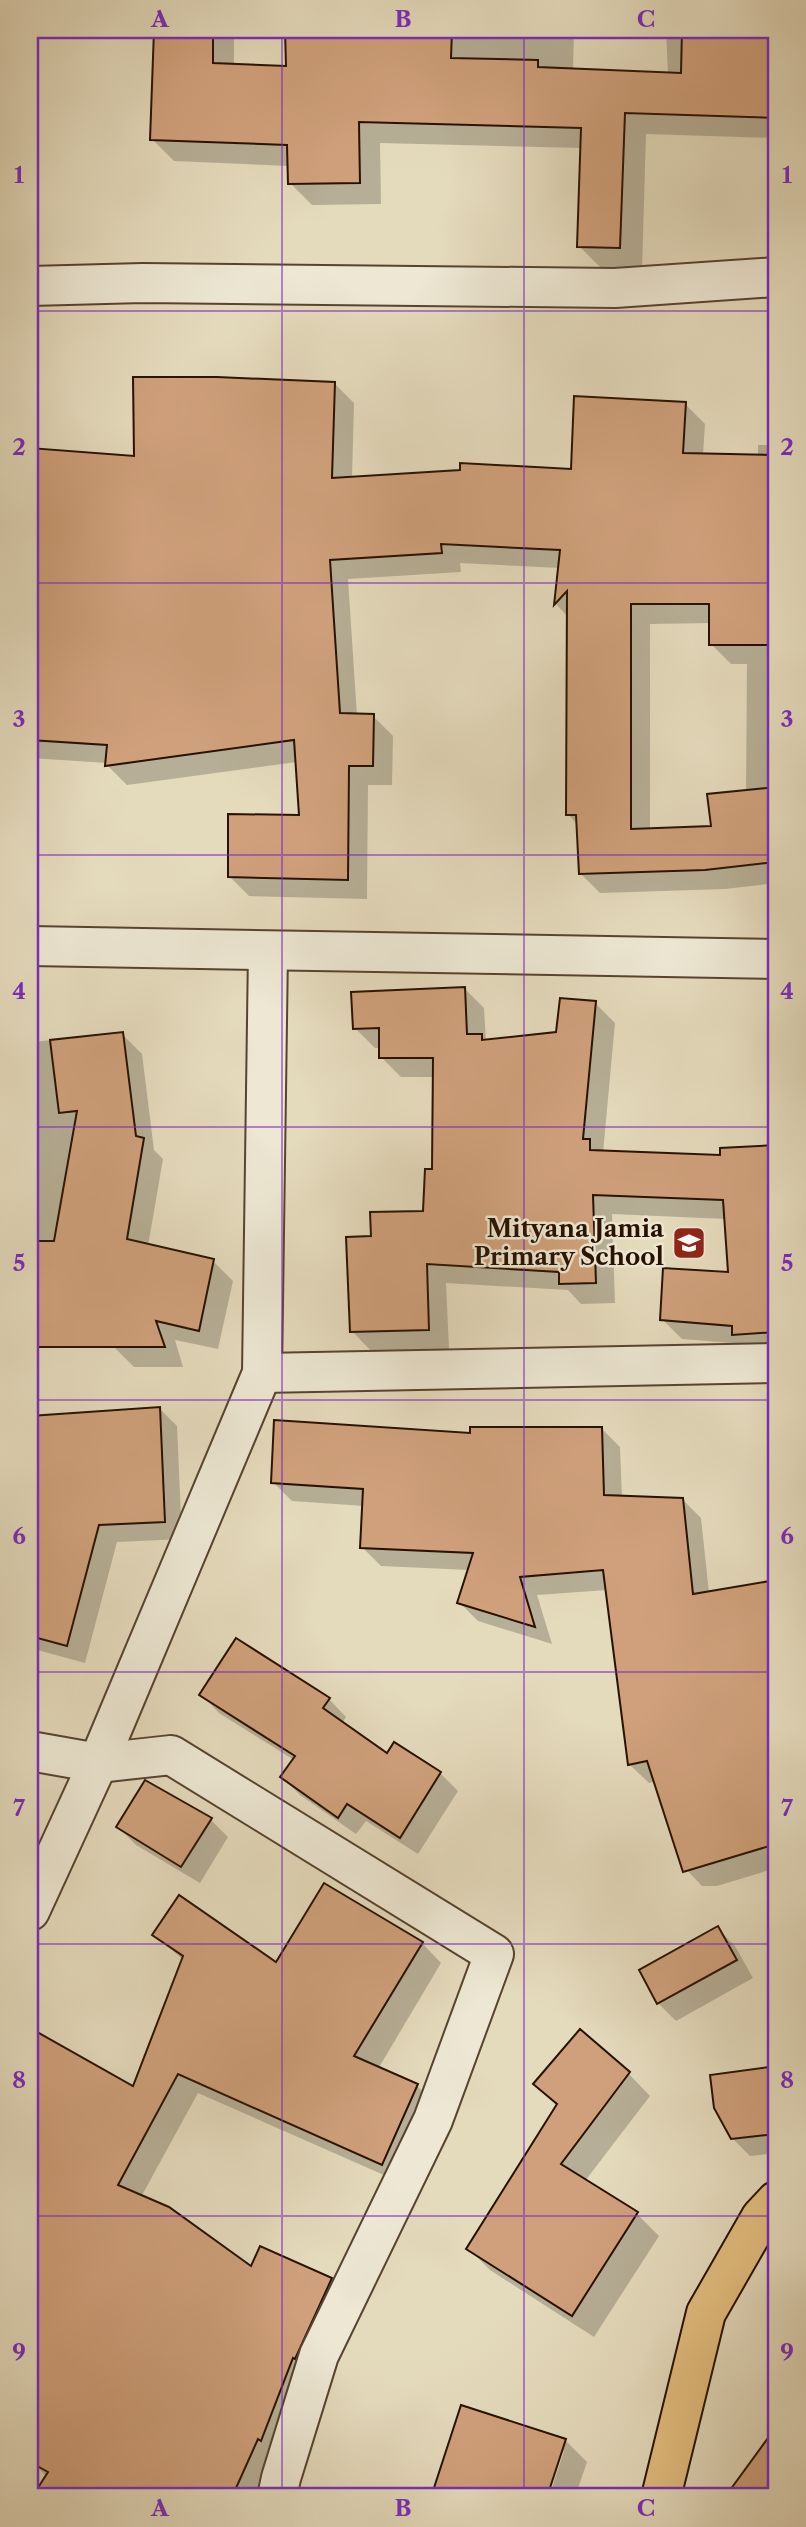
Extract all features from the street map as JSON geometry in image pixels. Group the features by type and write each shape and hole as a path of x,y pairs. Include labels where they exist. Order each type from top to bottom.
{"main road":[{"path":"661,2497 706,2313 761,2217 776,2201"}],"street":[{"path":"30,286 143,283 615,288 776,278"},
{"path":"30,946 776,960"},
{"path":"30,1911 98,1763 262,1373 268,951"},
{"path":"262,1373 776,1363"},
{"path":"30,1751 98,1763 171,1755 495,1954 433,2120 319,2355 277,2497"}],"building":[{"path":"154,30 213,30 213,63 286,66 285,30 452,30 451,58 538,60 538,67 681,73 682,30 776,30 776,118 625,113 620,248 577,247 581,128 359,122 360,183 288,184 287,145 150,140"},
{"path":"133,377 335,382 332,478 460,470 460,463 571,469 574,396 686,402 683,453 776,455 776,645 709,645 709,604 631,604 631,829 711,826 707,794 776,787 776,862 705,870 579,874 576,815 566,815 567,591 554,605 560,550 441,544 442,553 330,560 340,713 374,714 373,766 349,766 348,880 228,877 228,814 299,815 294,740 105,766 107,745 30,740 30,448 134,456"},
{"path":"465,987 467,1034 482,1034 482,1040 556,1032 560,998 596,1001 583,1139 590,1139 590,1150 720,1155 720,1148 776,1145 776,1332 732,1335 732,1326 660,1320 663,1268 728,1272 723,1200 593,1195 596,1283 559,1284 559,1272 427,1264 429,1330 350,1332 346,1237 371,1236 370,1212 423,1211 425,1169 432,1169 433,1058 379,1058 379,1028 353,1029 351,992"},
{"path":"123,1032 136,1136 144,1138 127,1239 214,1259 199,1331 156,1321 165,1347 30,1347 30,1241 54,1241 77,1111 59,1113 50,1040"},
{"path":"160,1407 165,1522 99,1525 67,1646 30,1636 30,1416"},
{"path":"274,1420 470,1433 470,1427 602,1427 604,1495 683,1498 693,1594 776,1580 776,1844 683,1872 647,1761 628,1765 603,1570 520,1577 535,1627 457,1603 473,1553 360,1548 363,1489 271,1483"},
{"path":"236,1638 330,1698 323,1708 387,1753 394,1742 441,1772 400,1838 347,1804 338,1818 280,1777 295,1756 199,1695"},
{"path":"145,1780 212,1818 181,1867 116,1827"},
{"path":"324,1883 423,1942 354,2056 418,2084 382,2165 178,2074 118,2185 169,2207 251,2266 260,2246 332,2278 295,2359 293,2358 261,2441 258,2439 232,2497 32,2497 48,2472 30,2462 30,2028 133,2086 183,1956 152,1935 179,1895 276,1962"},
{"path":"718,1926 737,1960 657,2004 639,1970"},
{"path":"580,2029 630,2072 561,2164 638,2212 572,2316 466,2249 557,2104 533,2084"},
{"path":"776,2066 776,2134 731,2139 714,2108 710,2075"},
{"path":"461,2405 566,2439 547,2497 431,2497"},
{"path":"776,2427 776,2497 725,2497"}],"place":[{"name":"Mityana Jamia Primary School","path":"689,1243"}]}
